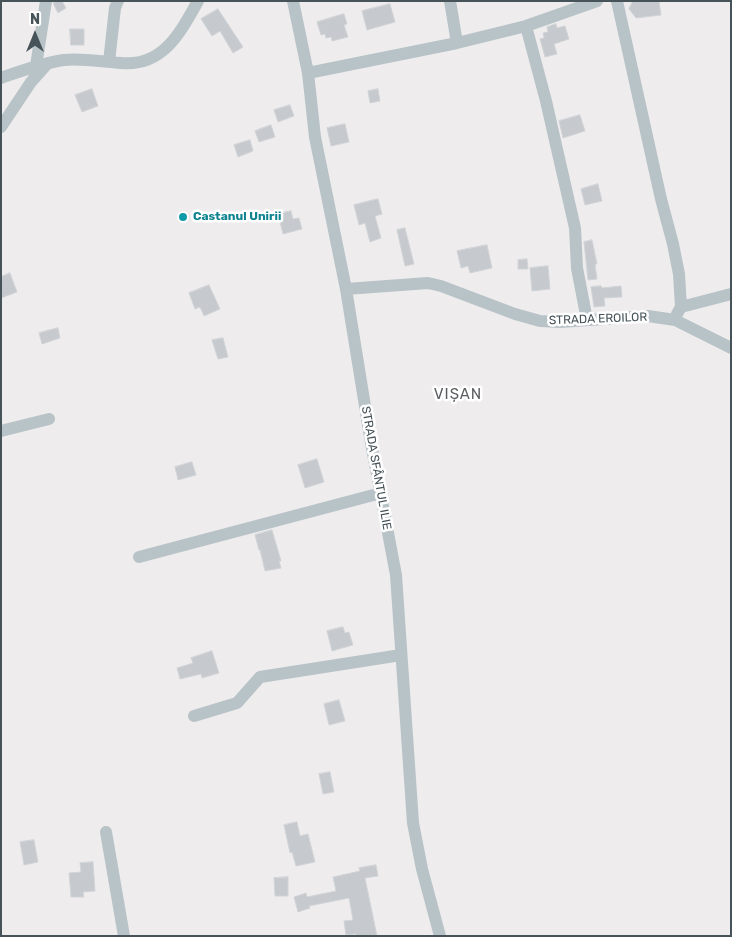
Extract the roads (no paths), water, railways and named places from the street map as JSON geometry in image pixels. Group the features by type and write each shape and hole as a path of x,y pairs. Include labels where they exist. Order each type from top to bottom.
{"street":[{"path":"1,128 42,65 46,1"},
{"path":"109,62 115,8 118,1"},
{"path":"1,78 64,60 135,64 148,60 157,56 180,32 198,1"},
{"name":"STRADA SFÂNTUL ILIE","path":"293,1 308,73 315,136 346,289 380,493 396,575 413,823 422,870 440,936"},
{"path":"450,1 457,44"},
{"path":"308,73 457,44 526,26 597,1"},
{"path":"617,1 679,274 681,307 674,320"},
{"path":"526,26 546,101 575,228 577,268 587,320"},
{"name":"STRADA EROILOR","path":"346,289 428,283 540,321 648,316 674,320 731,348"},
{"path":"681,307 731,294"},
{"path":"1,431 48,419"},
{"path":"139,557 380,493"},
{"path":"194,716 237,703 260,677 401,655"},
{"path":"106,832 124,936"}],"place":[{"name":"Castanul Unirii","path":"183,217"}],"district":[{"name":"VIȘAN","path":"458,395"}]}
